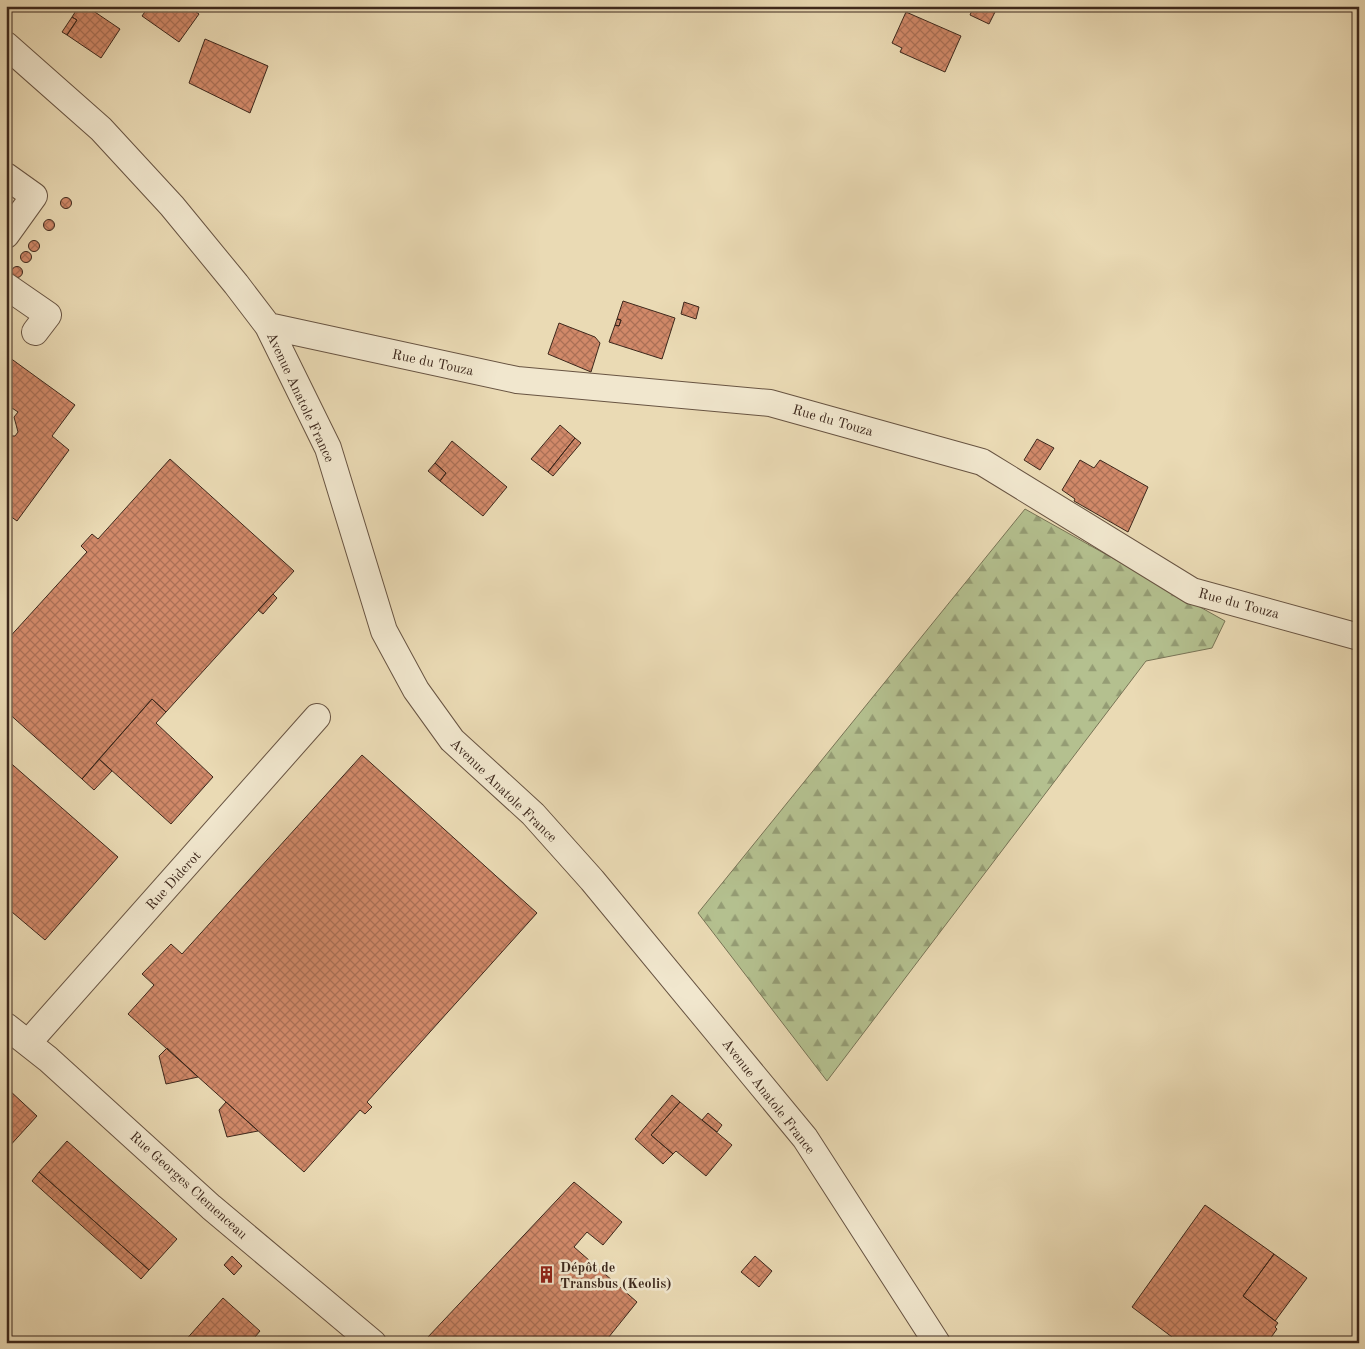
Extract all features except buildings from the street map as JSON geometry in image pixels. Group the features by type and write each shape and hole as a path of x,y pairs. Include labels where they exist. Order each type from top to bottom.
{"street":[{"name":"Avenue Anatole France","path":"7,47 101,129 172,206 268,326 328,448 384,631 416,690 452,740 533,814 592,880 804,1138 937,1343"},
{"path":"6,176 34,196 6,235"},
{"path":"6,286 48,315 35,332"},
{"name":"Rue du Touza","path":"268,326 517,380 770,403 982,462 1192,591 1359,637"},
{"name":"Rue Diderot","path":"28,1043 318,717"},
{"name":"Rue Georges Clemenceau","path":"6,1026 48,1059 212,1207 373,1343"}],"green space":[{"path":"1025,509 1225,621 1212,648 1146,661 827,1081 698,913"}],"place":[{"name":"Dépôt de Transbus (Keolis)","path":"546,1275"}]}
